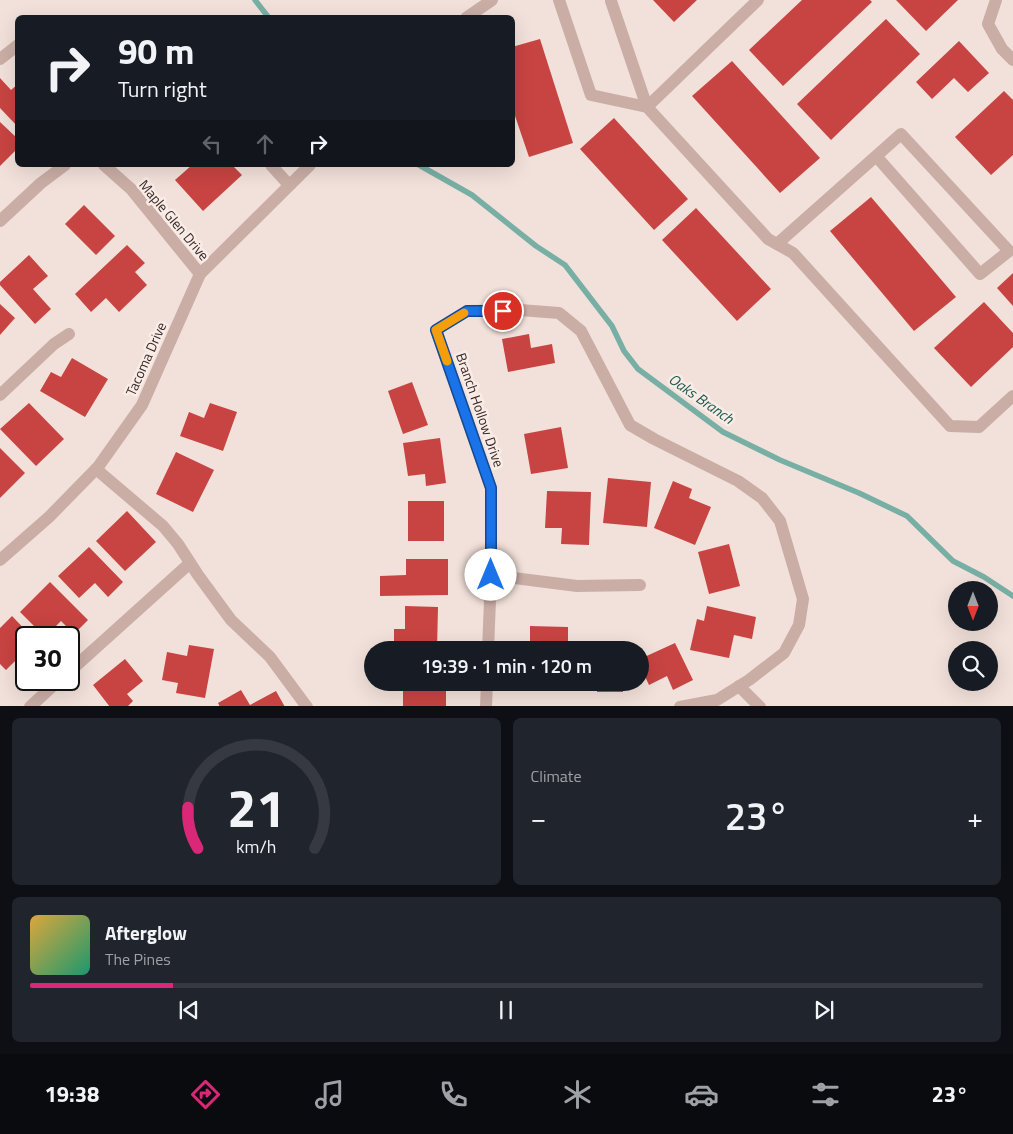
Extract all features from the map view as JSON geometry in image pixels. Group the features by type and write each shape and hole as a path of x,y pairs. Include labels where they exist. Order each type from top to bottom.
{"street":[{"path":"470,15 492,0"},
{"path":"559,0 591,95 647,107"},
{"path":"647,107 758,0"},
{"path":"996,0 988,24 1002,49 1013,60"},
{"path":"611,1 647,107 768,239 793,253 950,426 980,427 1013,396"},
{"path":"0,59 15,47"},
{"path":"776,244 876,156 902,134 1009,251 980,274 876,156"},
{"path":"0,221 41,183 62,167"},
{"name":"Maple Glen Drive","path":"106,167 131,189 200,274"},
{"path":"273,167 290,185"},
{"name":"Tacoma Drive","path":"0,560 49,517 96,469 142,405 200,274 308,167"},
{"name":"Branch Hollow Drive","path":"488,641 491,575 491,488 436,330 467,311 520,310 559,313 581,331 630,425 738,481 762,498 780,521 802,599 799,625 784,653 739,686"},
{"path":"0,395 68,334"},
{"path":"96,469 163,526 178,544 231,620 270,657 308,706"},
{"path":"80,662 190,563"},
{"path":"491,575 577,586 640,585"},
{"path":"680,706 717,700 739,686 760,706"},
{"path":"30,706 47,691"},
{"path":"486,691 486,706"}],"building":[{"path":"653,0 697,0 674,22"},
{"path":"802,0 870,0 872,2 783,86 749,50"},
{"path":"896,0 958,0 926,31"},
{"path":"886,19 920,54 831,140 797,104"},
{"path":"540,39 573,143 529,157 515,116 515,46"},
{"path":"959,41 989,73 968,92 954,78 932,99 916,82"},
{"path":"732,61 820,158 780,193 692,96"},
{"path":"0,78 11,90 15,87 15,124 0,108"},
{"path":"1004,91 1013,100 1013,155 991,175 955,137"},
{"path":"614,118 688,199 654,230 580,149"},
{"path":"0,122 15,136 15,151 0,166"},
{"path":"190,167 234,167 242,175 203,211 175,180"},
{"path":"871,197 956,297 914,331 830,231"},
{"path":"84,205 115,236 96,255 65,224"},
{"path":"696,208 771,289 737,321 662,240"},
{"path":"127,245 145,263 135,272 147,285 119,312 106,298 91,312 75,294"},
{"path":"29,255 48,276 33,289 51,309 35,324 0,285 0,282"},
{"path":"1013,273 1013,306 997,288"},
{"path":"984,302 1013,333 1013,347 971,387 934,348"},
{"path":"0,304 15,318 0,335"},
{"path":"529,334 531,348 552,344 555,363 508,372 502,339"},
{"path":"72,358 108,379 85,417 40,391 51,372 61,377"},
{"path":"412,382 428,425 403,434 388,391"},
{"path":"29,403 64,439 36,466 0,429"},
{"path":"210,403 237,412 223,451 180,436 189,412 204,418"},
{"path":"561,427 568,468 531,474 524,434"},
{"path":"440,438 446,483 426,486 425,474 408,476 403,443"},
{"path":"0,448 25,473 0,498"},
{"path":"176,452 214,470 193,512 156,494"},
{"path":"608,478 651,482 647,527 603,523"},
{"path":"673,481 692,489 689,498 711,507 695,545 654,528"},
{"path":"547,491 591,492 589,545 561,544 562,528 545,528"},
{"path":"408,501 444,501 444,541 408,541"},
{"path":"127,511 156,542 125,571 96,541"},
{"path":"729,544 740,586 709,594 698,552"},
{"path":"89,547 123,582 108,597 95,583 79,598 58,576"},
{"path":"406,559 448,559 448,595 380,596 380,576 406,575"},
{"path":"50,582 88,620 80,628 80,626 66,626 61,621 56,626 34,626 20,612"},
{"path":"405,606 438,607 437,641 394,641 394,629 405,629"},
{"path":"707,606 756,617 752,639 734,635 729,658 690,650 697,619 704,621"},
{"path":"12,616 22,626 15,626 15,661 6,670 0,664 0,628"},
{"path":"530,626 568,627 568,641 530,641"},
{"path":"675,643 693,680 673,690 667,676 649,685 649,655"},
{"path":"189,645 214,649 205,698 176,693 178,683 162,680 167,652 187,656"},
{"path":"125,659 143,681 127,694 133,701 128,706 109,706 93,685"},
{"path":"241,690 250,705 276,691 284,706 220,706 218,703"},
{"path":"403,691 446,691 446,706 403,706"},
{"path":"597,691 623,691 623,692"}],"waterway":[{"name":"Oaks Branch","path":"255,0 267,15"},
{"name":"Oaks Branch","path":"423,167 472,195 536,246 565,265 612,326 624,351 638,369 723,432 780,460 859,493 907,516 953,561 984,577 1013,596"}],"slow traffic":[{"path":"447,361 436,330 464,313"}],"route":[{"path":"491,575 491,488 436,330 467,311 503,311"}]}
